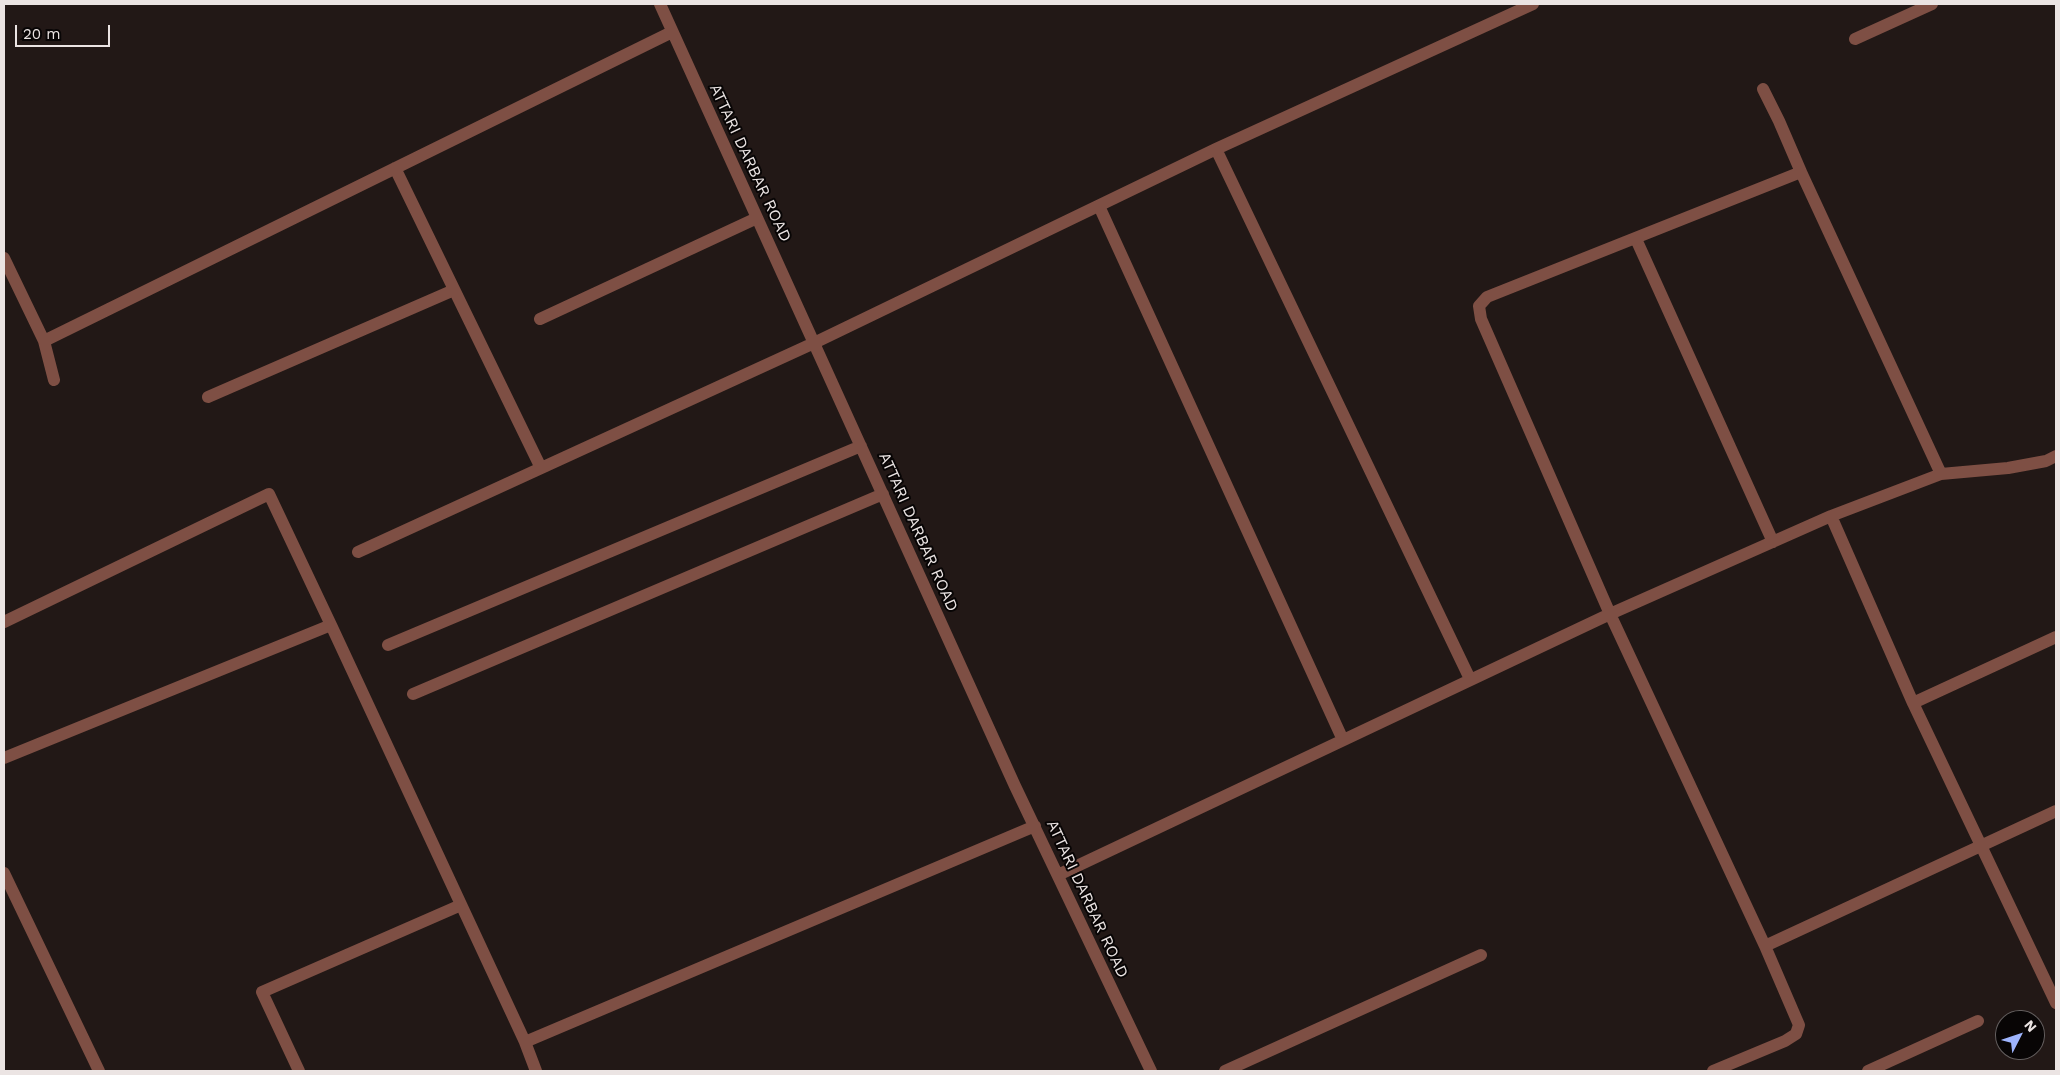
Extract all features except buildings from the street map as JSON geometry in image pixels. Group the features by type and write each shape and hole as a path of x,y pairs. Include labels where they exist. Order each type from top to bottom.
{"street":[{"name":"ATTARI DARBAR ROAD","path":"660,4 1035,826 1151,1071"},
{"path":"358,552 814,343 1216,149 1533,4"},
{"path":"1855,39 1932,4"},
{"path":"44,341 672,32"},
{"path":"1763,90 1779,121 1940,474"},
{"path":"1216,149 1470,679"},
{"path":"395,168 541,468"},
{"path":"1713,1071 1785,1041 1796,1034 1799,1025 1765,946 1610,614 1481,319 1479,306 1487,297 1801,172"},
{"path":"1099,206 1343,740"},
{"path":"540,319 758,218"},
{"path":"1636,239 1773,542"},
{"path":"4,258 44,341 54,380"},
{"path":"208,397 454,290"},
{"path":"388,645 861,446"},
{"path":"1058,875 1470,679 1610,614 1831,516 1940,474 2008,468 2046,461 2056,456"},
{"path":"4,622 269,494 525,1042 536,1071"},
{"path":"413,694 883,494"},
{"path":"1831,516 1913,703 2056,1003"},
{"path":"4,758 331,625"},
{"path":"1913,703 2056,637"},
{"path":"1765,946 2056,811"},
{"path":"525,1042 1035,826"},
{"path":"4,873 99,1071"},
{"path":"299,1071 262,992 461,905"},
{"path":"1225,1071 1481,955"},
{"path":"1868,1071 1978,1021"}]}
